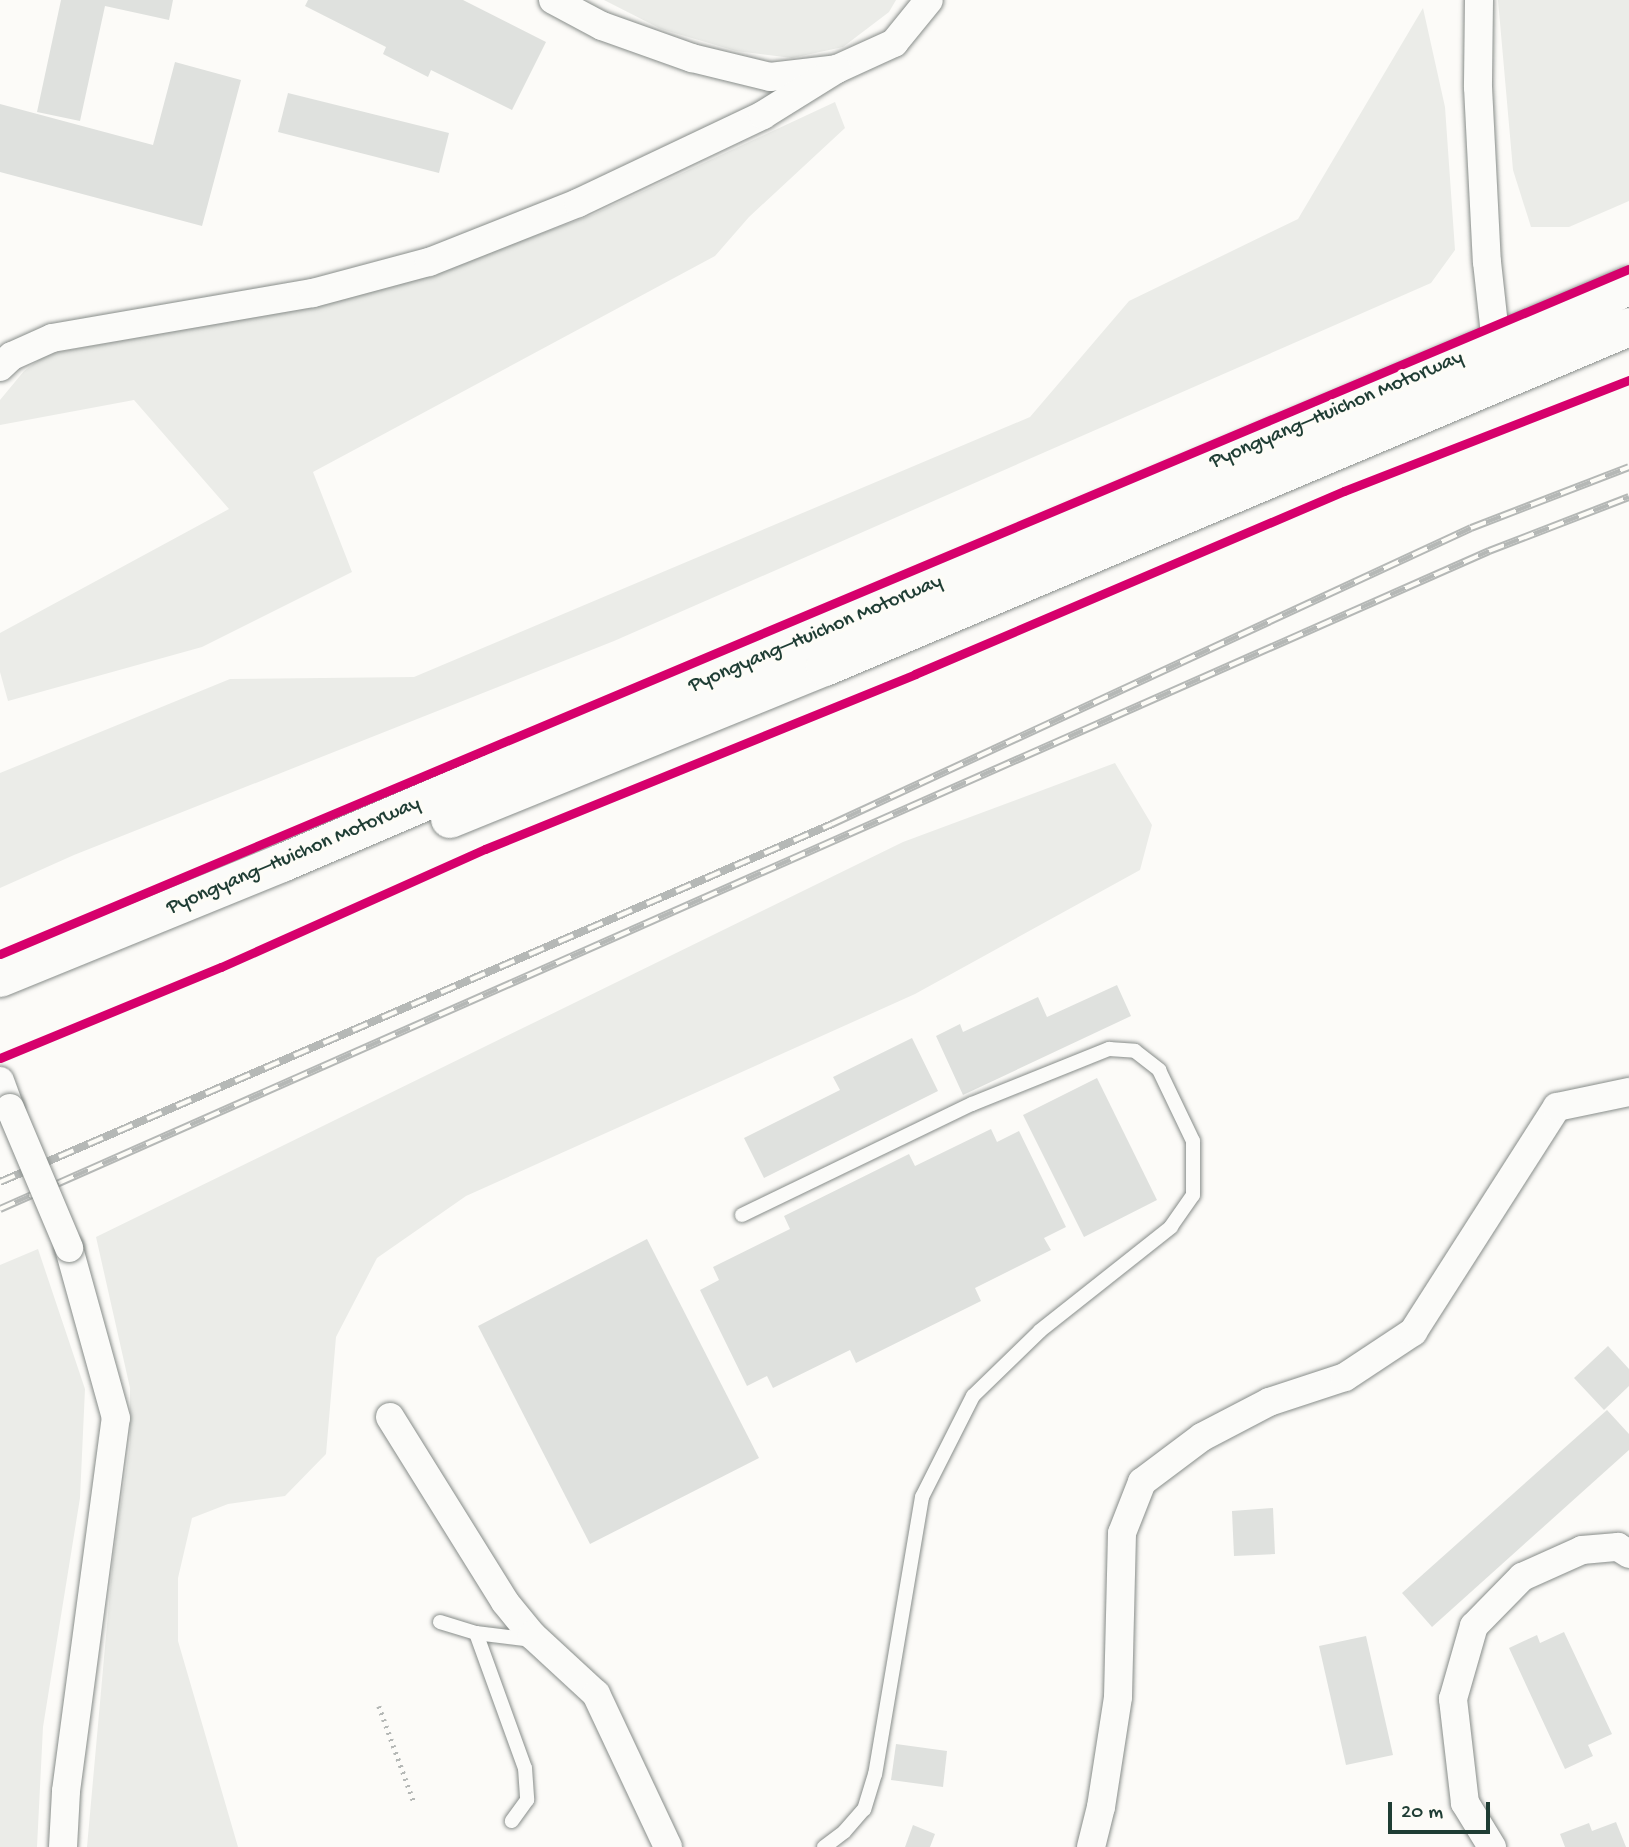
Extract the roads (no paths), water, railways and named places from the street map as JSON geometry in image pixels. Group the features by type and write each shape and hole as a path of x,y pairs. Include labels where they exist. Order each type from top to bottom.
{"highway":[{"name":"Pyongyang–Huichon Motorway","path":"0,978 282,863 1629,286"},
{"name":"Pyongyang–Huichon Motorway","path":"0,999 812,673 1629,327"}],"street":[{"path":"553,0 601,26 692,58 770,77 837,69"},
{"path":"0,367 12,356 52,338 313,293 429,262 578,203 738,127 837,69 894,43 929,0"},
{"path":"1479,0 1478,87 1496,343"},
{"path":"0,1081 69,1248 116,1418 66,1791 63,1847"},
{"path":"1091,1847 1101,1807 1118,1697 1122,1533 1142,1482 1202,1437 1269,1402 1345,1377 1413,1332 1557,1107 1629,1092"},
{"path":"390,1417 505,1602 537,1640 596,1693 668,1847"},
{"path":"1492,1847 1465,1804 1453,1699 1474,1626 1522,1577 1582,1550 1618,1546 1629,1554"}],"lane":[{"path":"742,1215 972,1104 1109,1049 1135,1052 1159,1070 1193,1141 1193,1195 1171,1227 1040,1331 973,1396 922,1497 875,1774 864,1809 844,1832 824,1847"},
{"path":"440,1622 476,1633 537,1640"},
{"path":"476,1633 526,1768 527,1800 512,1821"}],"railway":[{"path":"0,1182 832,824 1471,528 1629,467"},
{"path":"0,1209 1489,551 1629,497"}]}
